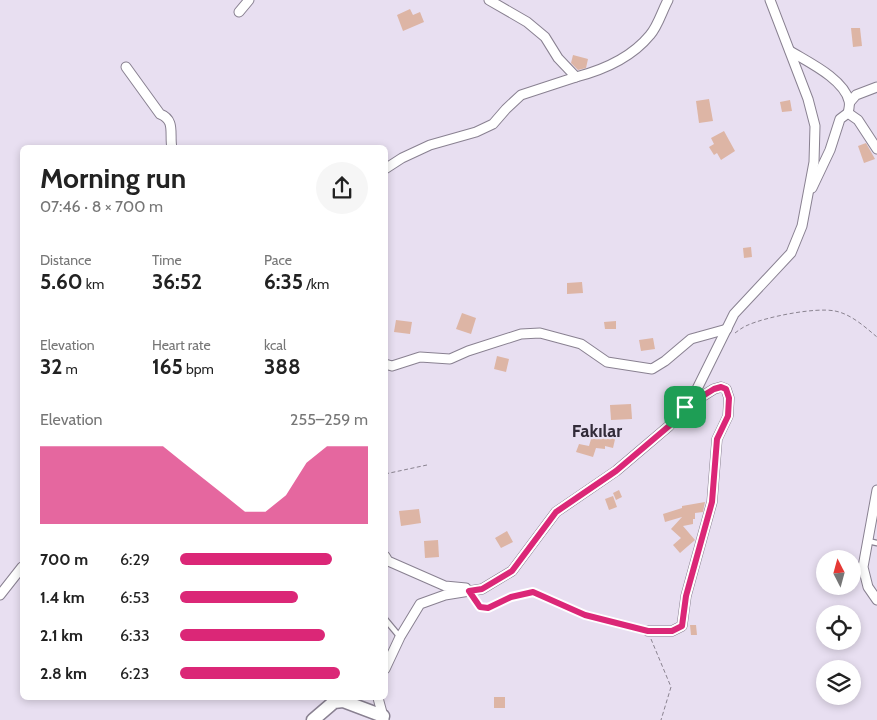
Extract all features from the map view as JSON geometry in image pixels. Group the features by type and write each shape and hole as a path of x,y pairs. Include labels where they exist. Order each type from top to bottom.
{"street":[{"path":"239,12 250,0"},
{"path":"489,0 527,22 545,37 558,58 576,77"},
{"path":"388,167 402,158 430,145 476,132 492,124 506,108 522,95 598,71 634,51 652,34 668,0"},
{"path":"388,663 400,637 420,604 445,595 482,589 512,571 556,512 616,471 669,426 692,399 734,314 791,253 802,226 808,197 814,162 815,126 808,99 770,0"},
{"path":"790,51 842,86 850,102"},
{"path":"126,67 160,114 164,115 170,122 172,145"},
{"path":"808,197 830,150 840,119 848,112 850,102 856,95 877,87"},
{"path":"848,112 858,120 877,150"},
{"path":"388,365 392,366 420,357 450,359 468,351 521,334 540,333 581,344 607,362 652,369 665,361 691,339 727,330"},
{"path":"648,631 672,631 682,626 686,596 712,502 717,439 728,416 729,398 726,389 721,387 714,389 685,407"},
{"path":"877,490 872,542 863,567 868,587 877,600"},
{"path":"388,561 445,586 482,589"},
{"path":"0,595 20,570"},
{"path":"378,700 383,718"},
{"path":"313,720 334,702 343,701 383,718"}],"lane":[{"path":"388,623 400,637"}],"path":[{"path":"722,341 747,325 762,320 812,311 835,311 853,318 877,337"},
{"path":"388,473 427,465"},
{"path":"469,591 480,607 488,608 511,597 533,592 585,615 648,631 671,688 661,720"}],"building":[{"path":"410,9 413,15 420,12 424,22 403,31 397,15"},
{"path":"851,28 860,28 862,46 853,47"},
{"path":"573,55 588,59 586,68 578,70 571,63"},
{"path":"709,99 713,121 699,123 696,101"},
{"path":"790,100 792,111 782,112 780,102"},
{"path":"724,131 735,151 721,160 717,153 714,155 709,147 714,144 711,138"},
{"path":"866,143 875,159 864,163 858,146"},
{"path":"751,247 752,257 744,258 743,248"},
{"path":"582,282 583,293 567,294 567,283"},
{"path":"462,313 476,318 471,334 456,329"},
{"path":"396,320 412,322 410,334 394,332"},
{"path":"616,321 616,329 605,329 604,322"},
{"path":"653,338 655,349 641,351 639,340"},
{"path":"497,356 509,359 506,372 494,369"},
{"path":"631,404 632,419 611,420 610,405"},
{"path":"594,429 616,435 613,448 605,446 605,449 596,448 593,457 576,452 579,444 589,446"},
{"path":"619,490 622,497 616,500 613,493"},
{"path":"613,496 617,507 609,510 605,499"},
{"path":"705,502 703,512 695,513 693,524 683,526 695,540 680,553 673,545 681,538 671,529 682,517 665,522 663,514 682,508 682,506"},
{"path":"419,509 421,523 401,526 399,511"},
{"path":"507,531 513,542 501,548 495,538"},
{"path":"438,540 439,557 425,558 424,541"},
{"path":"690,625 696,625 697,635 691,635"},
{"path":"494,697 505,697 505,708 494,708"}],"district":[{"name":"Fakılar","path":"597,431"}],"route":[{"path":"721,387 726,389 729,398 728,416 717,439 712,502 686,596 682,626 672,631 648,631 585,615 533,592 511,597 488,608 480,607 469,591 482,589 512,571 556,512 616,471 669,426 685,407 714,389 721,387"}]}
